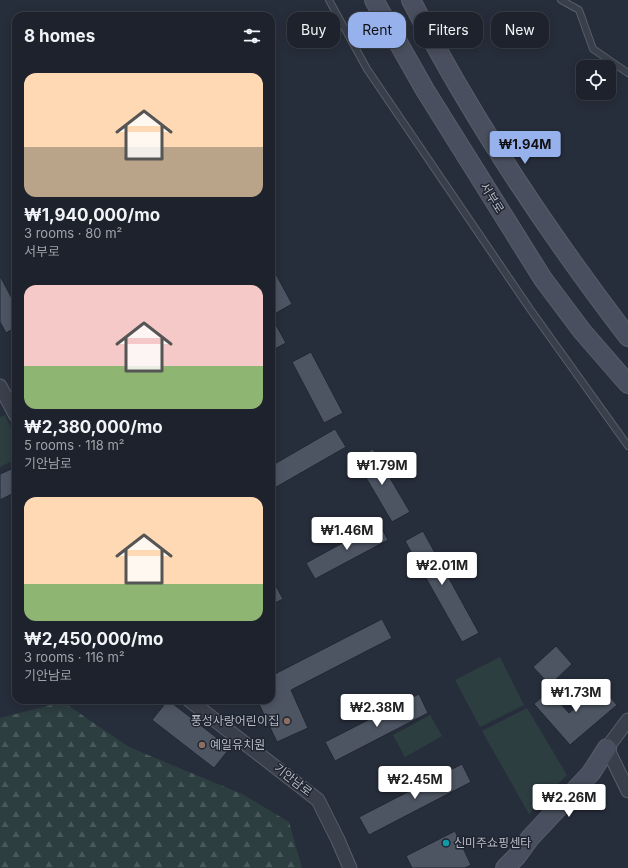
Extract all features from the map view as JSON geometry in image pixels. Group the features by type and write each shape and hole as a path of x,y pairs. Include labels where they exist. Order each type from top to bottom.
{"main road":[{"name":"서부로","path":"374,0 436,109 543,279 582,331 628,384"},
{"path":"411,0 449,71 507,166 569,259 628,337"},
{"path":"505,868 517,856 530,838 592,773 606,748"}],"street":[{"path":"0,386 12,408"},
{"name":"기안남로","path":"195,704 318,800 350,868"},
{"path":"628,720 606,748 628,791"}],"lane":[{"path":"329,0 367,70 530,309 628,446"},
{"path":"560,0 578,10 592,48 628,72"}],"green space":[{"path":"5,415 12,430 12,461 0,467 0,417"},
{"path":"500,657 524,705 480,727 455,680"},
{"path":"55,704 66,704 129,747 244,795 289,822 302,868 0,868 0,718"},
{"path":"527,708 567,775 529,814 482,731"},
{"path":"430,715 442,736 405,757 393,735"}],"building":[{"path":"275,272 292,304 275,314"},
{"path":"0,276 12,298 12,329 6,333 0,322"},
{"path":"275,323 286,343 275,349"},
{"path":"311,352 343,413 324,423 292,362"},
{"path":"335,429 346,447 275,488 275,464"},
{"path":"373,449 410,512 392,522 355,459"},
{"path":"12,469 12,494 0,500 0,474"},
{"path":"379,523 388,540 315,579 306,563"},
{"path":"423,531 479,633 462,642 405,541"},
{"path":"275,584 283,599 275,603"},
{"path":"382,619 392,638 291,690 308,728 277,742 259,704 275,704 275,674"},
{"path":"556,646 572,664 550,685 533,667"},
{"path":"599,684 617,705 570,745 534,704 549,691 569,713 590,695 588,693"},
{"path":"419,694 428,713 335,761 325,742"},
{"path":"165,704 173,704 230,748 214,768 152,720"},
{"path":"462,764 471,782 369,835 359,817"},
{"name":"신미주쇼핑센타","path":"455,831 471,865 465,868 412,868 406,856"}],"place":[{"name":"풍성사랑어린이집","path":"287,721"},
{"name":"예일유치원","path":"202,745"},
{"name":"신미주쇼핑센타","path":"446,843"}]}
